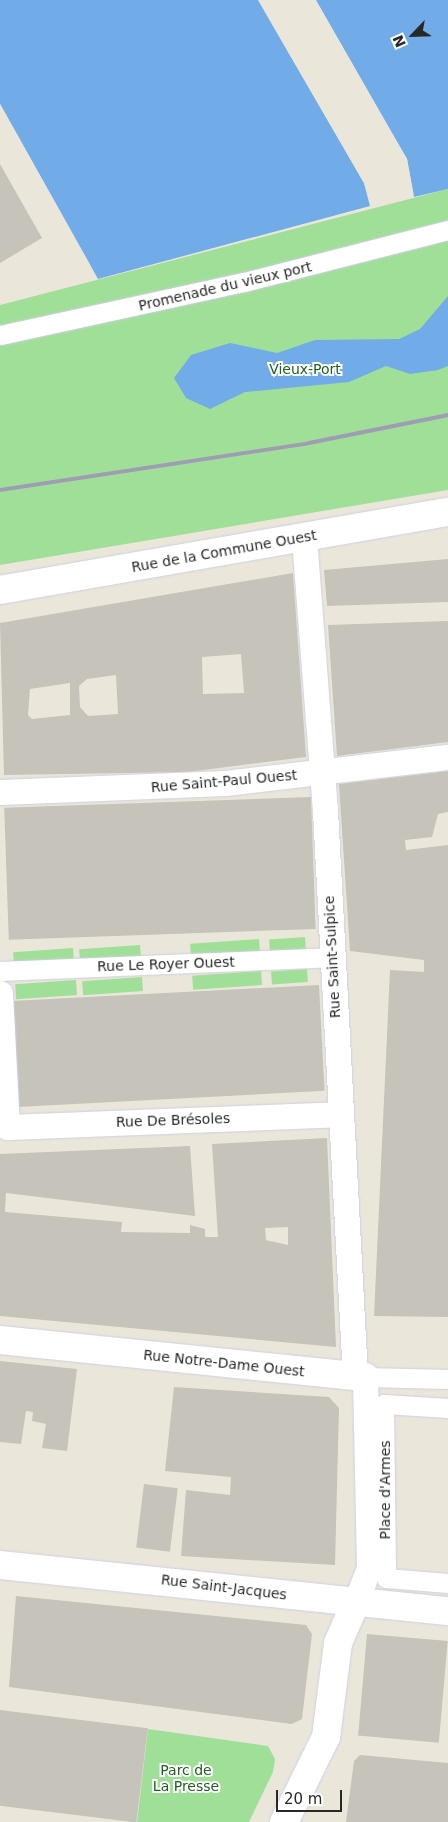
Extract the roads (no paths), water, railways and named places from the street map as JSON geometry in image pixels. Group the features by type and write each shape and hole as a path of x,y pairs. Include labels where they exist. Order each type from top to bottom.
{"street":[{"name":"Promenade du vieux port","path":"0,335 244,282 448,230"},
{"name":"Rue de la Commune Ouest","path":"0,590 448,512"},
{"name":"Rue Saint-Sulpice","path":"304,538 322,772 339,1114 360,1376"},
{"name":"Rue Saint-Paul Ouest","path":"0,792 155,787 322,772 448,757"},
{"name":"Rue Le Royer Ouest","path":"0,971 332,957"},
{"name":"Rue De Brésoles","path":"0,993 7,1127 339,1114"},
{"name":"Rue Notre-Dame Ouest","path":"0,1340 360,1376 448,1379"},
{"name":"Place d'Armes","path":"355,1604 369,1567 360,1376"},
{"name":"Place d'Armes","path":"448,1408 384,1404 386,1578 448,1583"},
{"name":"Rue Saint-Jacques","path":"0,1565 355,1604 448,1611"},
{"path":"284,1822 326,1737 338,1643 355,1604"}],"water":[{"path":"0,0 258,0 364,183 370,206 98,279 0,104"},
{"path":"316,0 448,0 448,189 414,197 407,159"},
{"path":"448,296 448,366 438,370 410,374 386,366 349,382 245,392 210,409 186,398 174,378 191,355 230,343 277,353 315,340 399,339 420,329"}],"railway":[{"path":"0,490 309,443 448,415"}],"park label":[{"name":"Vieux-Port","path":"305,369"},
{"name":"Parc de La Presse","path":"186,1778"}]}
